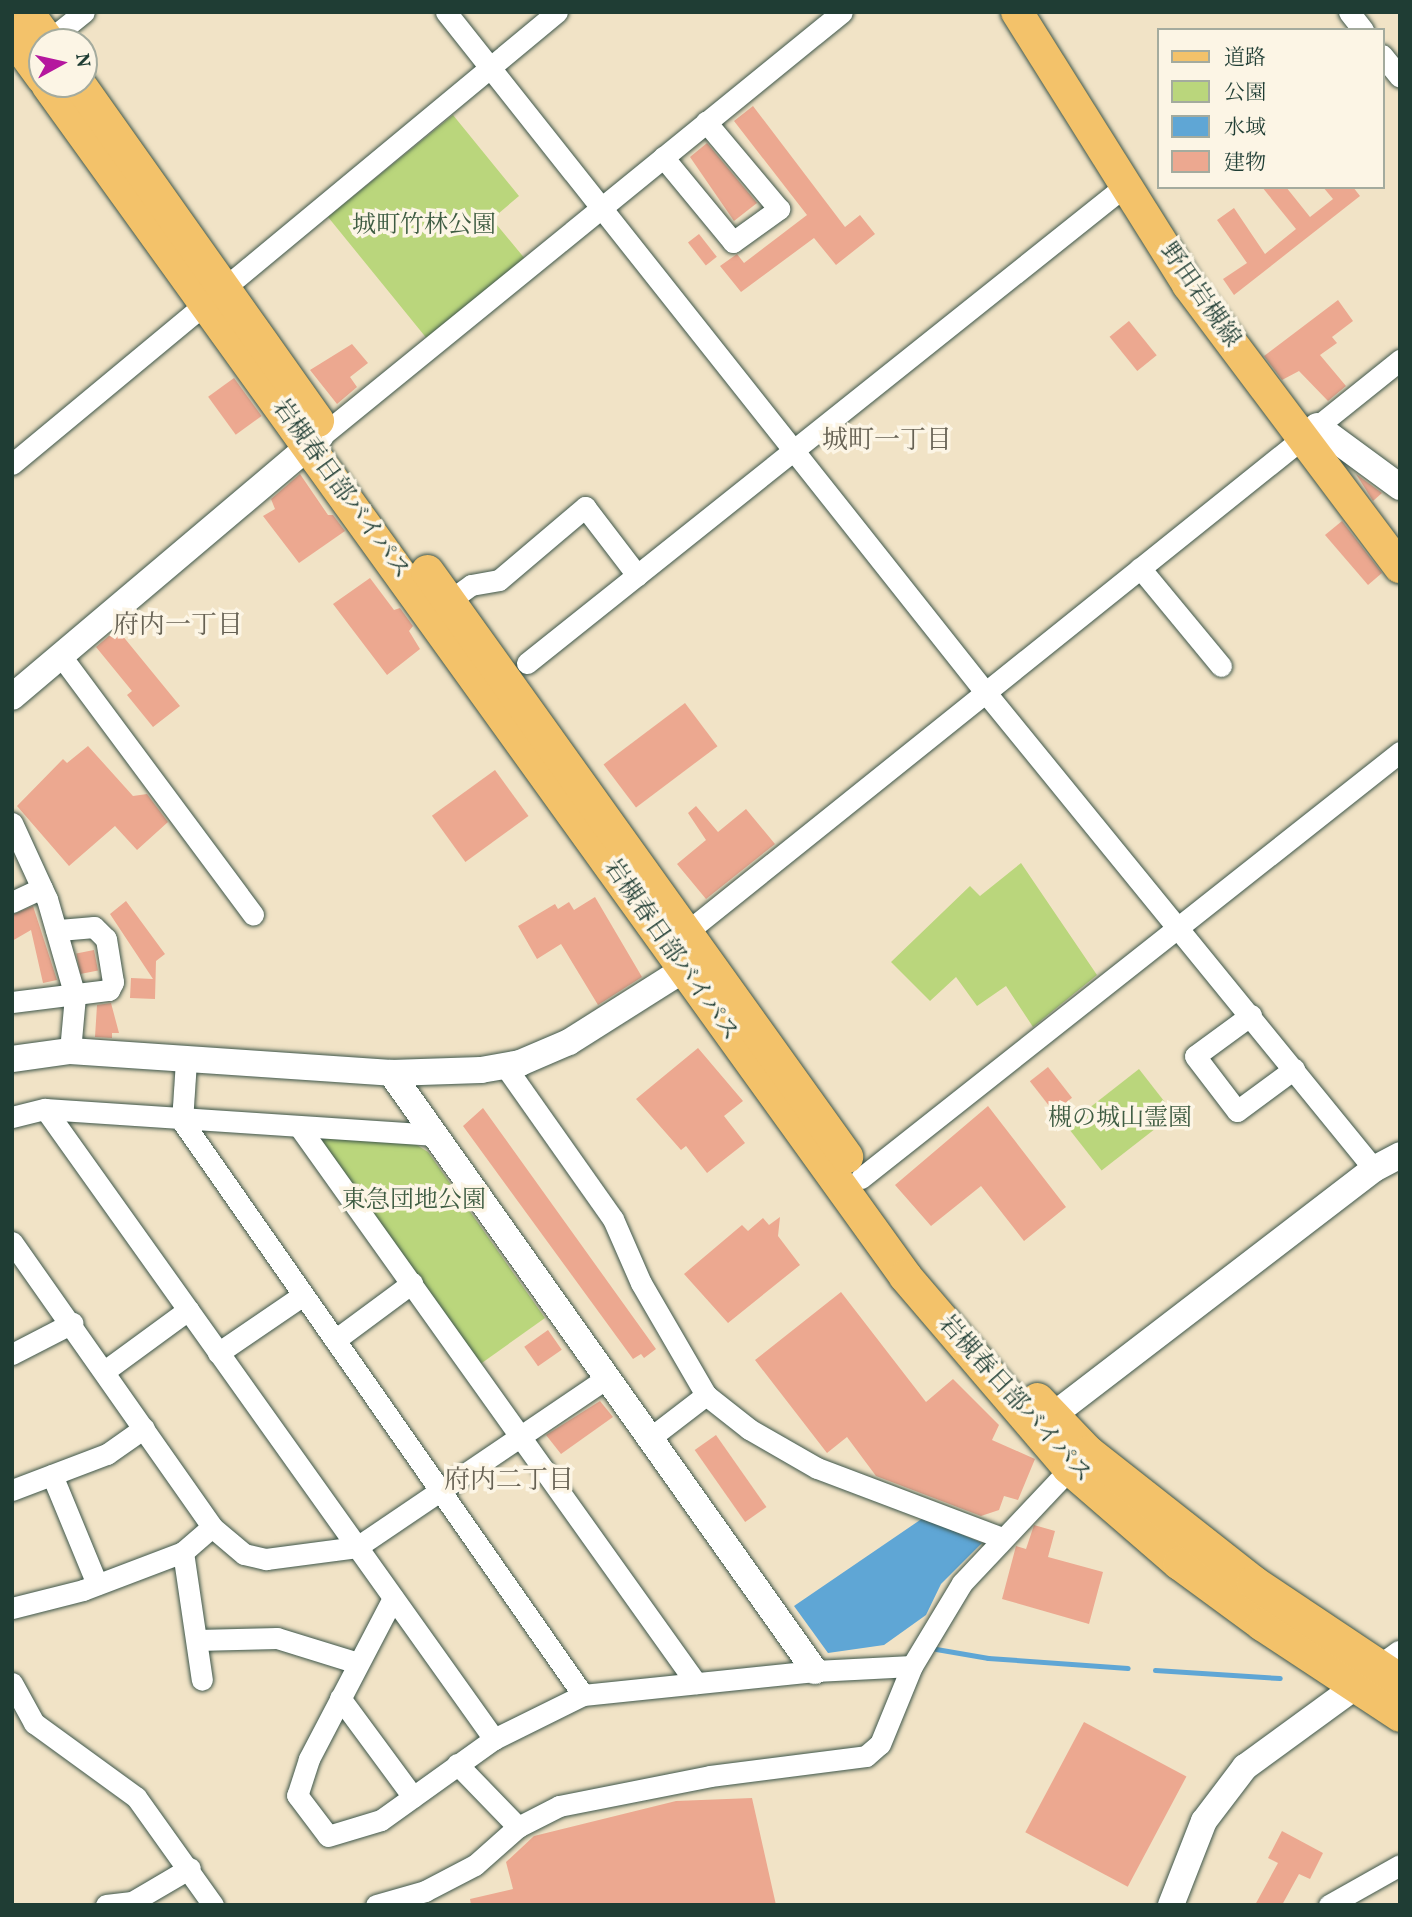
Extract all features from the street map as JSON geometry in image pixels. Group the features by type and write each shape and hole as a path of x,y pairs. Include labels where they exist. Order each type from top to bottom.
{"highway":[{"path":"27,12 38,28"},
{"path":"12,36 28,58"},
{"name":"岩槻春日部バイパス","path":"58,98 216,295"},
{"name":"岩槻春日部バイパス","path":"88,98 216,295 682,970 905,1276 1179,1563 1262,1624 1385,1672 1400,1715"},
{"name":"岩槻春日部バイパス","path":"317,439 449,601 688,931 923,1265 1043,1423"}],"main road":[{"name":"野田岩槻線","path":"1017,12 1188,285 1309,432 1400,567"}],"street":[{"path":"65,28 84,12"},
{"path":"446,12 603,205 986,693 1374,1169"},
{"path":"12,464 557,12"},
{"path":"12,697 317,439 842,12"},
{"path":"1349,12 1361,28"},
{"path":"1384,57 1400,77"},
{"path":"663,157 733,242 779,209 706,122"},
{"path":"527,663 1126,186"},
{"path":"688,931 1400,360"},
{"path":"1309,432 1400,486"},
{"path":"449,601 471,585 499,580 585,506 637,575"},
{"path":"1140,568 1221,666"},
{"path":"61,656 253,915"},
{"path":"861,1178 1181,929 1400,752"},
{"path":"12,822 42,888 75,996 70,1051"},
{"path":"12,902 42,888"},
{"path":"12,1002 109,990 113,982 106,939 94,927 56,930"},
{"path":"12,1059 70,1051 186,1061 446,1074 505,1066 569,1042 682,970"},
{"path":"1251,1015 1195,1056 1237,1111 1294,1069"},
{"path":"186,1061 182,1121 583,1695"},
{"path":"505,1066 613,1219 641,1283 706,1395 749,1429 817,1468 1002,1538"},
{"path":"391,1073 432,1135 608,1377 815,1671"},
{"path":"12,1117 44,1109 182,1121 432,1135"},
{"path":"44,1109 494,1739"},
{"path":"300,1128 696,1683"},
{"path":"1043,1423 1374,1169 1400,1155"},
{"path":"12,1242 106,1370 212,1527 244,1554 266,1559 357,1547 523,1438 608,1377"},
{"path":"335,1340 412,1283"},
{"path":"218,1353 303,1295"},
{"path":"106,1370 188,1310"},
{"path":"12,1354 72,1323"},
{"path":"650,1438 706,1395"},
{"path":"12,1490 107,1454 144,1428"},
{"path":"376,1905 425,1891 475,1865 517,1827 559,1806 666,1784 866,1756 880,1744 912,1667 962,1583 1078,1459"},
{"path":"52,1475 97,1584"},
{"path":"12,1608 97,1584 183,1552 212,1527"},
{"path":"183,1552 202,1680"},
{"path":"393,1598 309,1759 296,1795 328,1836 381,1820 494,1739 583,1695 815,1671 912,1667"},
{"path":"197,1640 277,1638 358,1662"},
{"path":"1171,1905 1204,1821 1245,1767 1385,1672"},
{"path":"12,1683 34,1723 136,1797 190,1868 212,1905"},
{"path":"340,1698 413,1797"},
{"path":"457,1764 517,1827"},
{"path":"1329,1905 1400,1865"},
{"path":"106,1905 132,1902 190,1868"}],"green space":[{"name":"城町竹林公園","path":"453,115 519,196 492,219 526,260 428,340 328,217"},
{"path":"1021,863 1097,975 1033,1027 1006,986 977,1006 956,977 930,1001 891,962 970,886 980,896"},
{"name":"槻の城山霊園","path":"1139,1069 1174,1114 1102,1171 1067,1126"},
{"name":"東急団地公園","path":"325,1136 412,1142 428,1152 545,1318 479,1365 322,1143"}],"water":[{"path":"923,1518 982,1543 941,1584 926,1615 884,1645 828,1653 794,1606"}],"building":[{"path":"753,106 845,227 860,215 875,234 836,265 814,238 741,292 720,266 737,254 744,263 807,215 734,121"},
{"path":"707,143 757,203 734,221 690,157"},
{"path":"1264,189 1288,189 1310,217 1333,199 1325,189 1355,189 1360,196 1234,295 1223,279 1247,263 1217,220 1234,208 1265,254 1296,229"},
{"path":"699,234 717,257 706,265 688,243"},
{"path":"1338,300 1353,321 1332,337 1337,343 1320,355 1346,386 1328,401 1299,371 1282,380 1264,356"},
{"path":"1129,321 1157,355 1137,371 1110,337"},
{"path":"352,344 368,363 350,377 357,387 337,404 310,370"},
{"path":"234,378 262,416 236,435 208,397"},
{"path":"300,474 328,515 333,515 345,531 299,563 263,516 275,509 271,499"},
{"path":"1356,474 1382,493 1373,501"},
{"path":"1342,521 1382,573 1368,585 1325,535"},
{"path":"370,578 394,610 400,608 413,626 409,631 420,649 387,675 333,604"},
{"path":"117,629 180,706 153,727 127,695 132,691 96,647"},
{"path":"685,703 717,746 636,808 604,764"},
{"path":"88,746 133,796 147,794 168,822 137,850 115,826 69,866 17,806 63,759 67,763"},
{"path":"495,770 529,816 465,862 432,816"},
{"path":"696,806 718,832 746,809 775,844 706,899 677,864 706,840 688,813"},
{"path":"595,897 642,977 598,1005 561,944 537,959 518,926 555,904 558,909 569,902 574,910"},
{"path":"126,901 165,954 156,961 155,999 130,998 131,978 153,979 110,914"},
{"path":"33,906 57,980 43,983 31,930 12,941 12,915"},
{"path":"94,950 98,971 80,974 76,953"},
{"path":"111,1003 119,1033 112,1033 112,1038 95,1037 97,1005"},
{"path":"698,1048 743,1101 724,1116 745,1143 707,1173 686,1146 681,1150 636,1099"},
{"path":"1048,1067 1072,1098 1054,1112 1030,1081"},
{"path":"988,1106 1066,1207 1024,1241 981,1186 931,1226 895,1185"},
{"path":"483,1108 656,1349 644,1358 641,1354 633,1359 463,1126"},
{"path":"780,1217 778,1236 800,1265 728,1323 684,1274 742,1225 748,1231 763,1218 769,1225"},
{"path":"841,1292 926,1402 953,1379 999,1425 992,1440 1035,1459 1018,1500 1004,1496 999,1510 981,1516 876,1476 847,1437 827,1453 755,1360"},
{"path":"548,1330 562,1350 538,1366 524,1347"},
{"path":"600,1401 613,1417 561,1454 546,1435"},
{"path":"716,1435 766,1507 745,1522 695,1450"},
{"path":"1034,1525 1055,1531 1048,1557 1103,1572 1089,1624 1002,1599 1016,1546 1026,1549"},
{"path":"1084,1722 1186,1776 1128,1887 1025,1832"},
{"path":"752,1798 776,1905 471,1905 470,1899 513,1889 506,1862 534,1836 676,1801"},
{"path":"1282,1831 1323,1853 1310,1879 1299,1874 1282,1905 1255,1905 1278,1863 1268,1858"}],"waterway":[{"path":"936,1649 988,1658 1128,1668"},
{"path":"1155,1670 1280,1678"}],"district":[{"name":"城町一丁目","path":"887,442"},
{"name":"府内一丁目","path":"178,627"},
{"name":"府内二丁目","path":"509,1482"}]}
